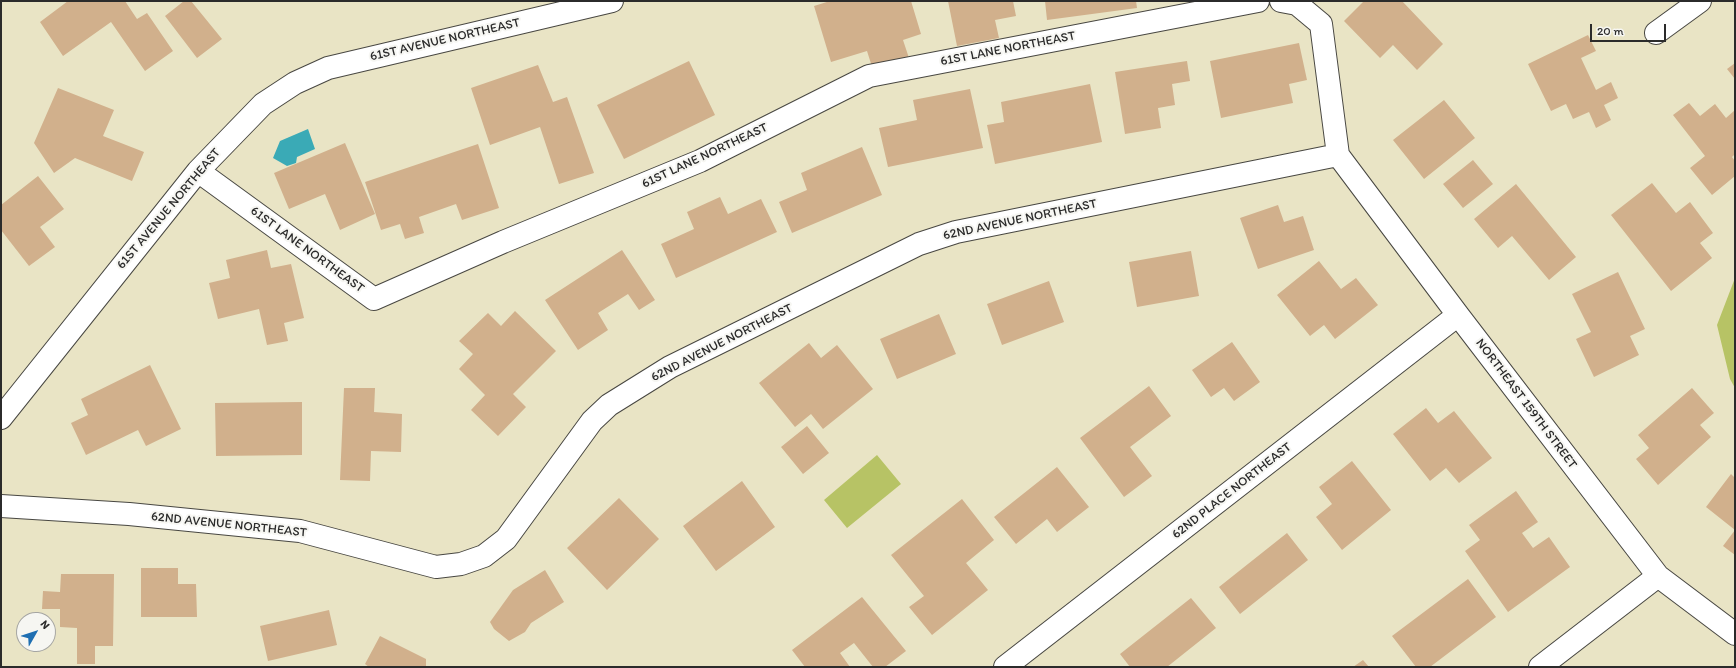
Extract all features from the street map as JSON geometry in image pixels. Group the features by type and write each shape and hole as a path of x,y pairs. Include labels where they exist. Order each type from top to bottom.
{"street":[{"name":"61ST AVENUE NORTHEAST","path":"1,418 198,171 263,104 295,83 328,68 612,1"},
{"name":"61ST LANE NORTHEAST","path":"198,171 374,299 502,242 700,161 869,76 1258,1"},
{"path":"1281,1 1296,4 1321,24 1338,154"},
{"path":"1656,33 1700,1"},
{"name":"NORTHEAST 159TH STREET","path":"1338,154 1458,315 1658,576 1735,634"},
{"name":"62ND AVENUE NORTHEAST","path":"1,506 129,514 300,531 436,566 461,564 484,556 506,539 592,421 610,405 670,367 919,244 956,232 1338,154"},
{"name":"62ND PLACE NORTHEAST","path":"1005,667 1458,315"},
{"path":"1540,667 1658,576"}],"green space":[{"path":"1735,278 1735,388 1730,379 1717,325"},
{"path":"877,455 901,484 847,528 824,500"}],"water":[{"path":"308,129 315,149 297,157 296,163 287,166 273,158 280,141"}],"building":[{"path":"68,1 125,1 137,19 147,13 173,51 145,71 111,22 63,56 40,22"},
{"path":"184,1 191,1 222,39 197,58 165,16"},
{"path":"830,1 911,1 921,34 903,40 909,58 873,70 867,51 831,62 814,6"},
{"path":"948,1 1013,1 1016,16 995,20 999,38 957,46"},
{"path":"1045,1 1136,1 1137,8 1047,20"},
{"path":"1364,1 1402,1 1443,44 1417,70 1393,45 1380,58 1344,21"},
{"path":"1588,35 1596,51 1581,58 1596,90 1611,82 1618,98 1604,105 1611,120 1596,128 1589,112 1573,119 1566,104 1551,111 1528,64"},
{"path":"1299,43 1307,80 1289,84 1293,103 1221,118 1210,61"},
{"path":"689,61 715,115 624,159 597,105"},
{"path":"1187,61 1190,81 1172,84 1175,105 1158,108 1161,128 1125,134 1115,72"},
{"path":"1735,63 1735,79 1727,69"},
{"path":"538,65 553,102 567,97 594,173 559,184 540,127 490,145 471,88"},
{"path":"1090,84 1102,142 995,164 987,125 1004,122 1001,102"},
{"path":"58,88 114,110 103,136 144,152 132,181 75,158 54,173 34,143"},
{"path":"970,89 983,148 888,167 879,128 917,120 913,100"},
{"path":"1444,100 1475,138 1424,179 1393,140"},
{"path":"1689,103 1700,116 1715,104 1726,118 1735,110 1735,154 1732,157 1735,161 1735,176 1712,195 1690,168 1705,156 1673,115"},
{"path":"345,143 375,214 340,230 325,194 289,209 274,173"},
{"path":"478,144 499,208 462,220 456,204 419,217 424,233 405,239 400,224 381,230 365,182"},
{"path":"862,147 882,195 792,233 779,202 807,190 801,173"},
{"path":"1473,160 1493,184 1463,208 1443,184"},
{"path":"38,176 64,209 40,227 55,247 29,266 1,230 1,205"},
{"path":"1652,183 1676,213 1690,202 1713,233 1700,243 1712,258 1671,291 1611,215"},
{"path":"1516,184 1576,257 1549,280 1512,236 1498,248 1474,219"},
{"path":"720,197 728,214 761,199 777,232 676,278 661,244 694,229 687,212"},
{"path":"1278,205 1284,222 1303,216 1314,250 1258,269 1240,218"},
{"path":"267,250 271,268 291,264 304,318 284,323 288,341 267,345 259,309 218,319 209,283 230,278 226,260"},
{"path":"622,250 655,300 639,310 628,294 598,313 608,330 578,350 545,300"},
{"path":"1191,251 1199,296 1137,307 1129,262"},
{"path":"1319,261 1341,289 1356,278 1378,305 1335,339 1324,325 1310,336 1277,295"},
{"path":"1618,272 1645,329 1630,336 1639,355 1594,377 1576,339 1591,332 1572,294"},
{"path":"1049,281 1064,322 1002,345 987,304"},
{"path":"515,311 556,351 513,394 526,407 498,436 471,410 485,395 459,369 473,354 459,341 488,313 501,326"},
{"path":"939,314 956,354 897,379 880,339"},
{"path":"1232,342 1260,382 1234,401 1224,388 1211,397 1192,370"},
{"path":"809,343 821,358 837,345 873,389 823,429 811,414 795,427 759,383"},
{"path":"150,365 181,429 146,446 138,430 86,455 71,423 88,415 81,399"},
{"path":"1149,386 1171,416 1130,447 1152,476 1124,497 1080,438"},
{"path":"344,388 375,388 374,412 402,414 401,452 371,451 370,481 340,480"},
{"path":"1692,388 1714,413 1700,425 1711,437 1658,485 1636,459 1649,448 1638,435"},
{"path":"302,402 302,455 216,456 215,403"},
{"path":"1426,408 1438,423 1454,411 1492,458 1459,483 1446,468 1430,481 1393,434"},
{"path":"807,426 829,453 803,474 781,447"},
{"path":"1352,461 1391,510 1342,550 1316,517 1332,504 1319,487"},
{"path":"1057,467 1089,507 1057,532 1047,519 1016,544 994,517"},
{"path":"1731,474 1735,478 1735,530 1706,507"},
{"path":"742,481 775,527 716,571 683,526"},
{"path":"1516,491 1538,522 1522,533 1533,548 1549,537 1570,567 1508,612 1465,551 1480,540 1469,525"},
{"path":"619,498 659,539 607,590 567,548"},
{"path":"962,499 994,540 966,563 988,590 932,635 909,607 924,596 891,555"},
{"path":"1735,530 1735,555 1723,546"},
{"path":"1287,533 1308,560 1240,614 1219,587"},
{"path":"141,568 178,568 178,584 196,584 197,617 141,617"},
{"path":"545,570 564,602 531,623 525,632 509,641 494,629 490,622 513,590"},
{"path":"61,574 114,574 113,646 95,646 95,664 77,664 77,628 60,627 60,609 42,609 43,591 60,592"},
{"path":"1468,579 1496,617 1430,667 1416,667 1392,636"},
{"path":"862,597 906,651 885,667 873,667 854,643 840,653 850,667 805,667 792,650"},
{"path":"1191,598 1216,628 1167,667 1130,667 1120,654"},
{"path":"329,610 337,645 268,661 260,626"},
{"path":"380,636 426,659 426,667 369,667 365,664"},
{"path":"1363,660 1369,667 1353,667"}]}
